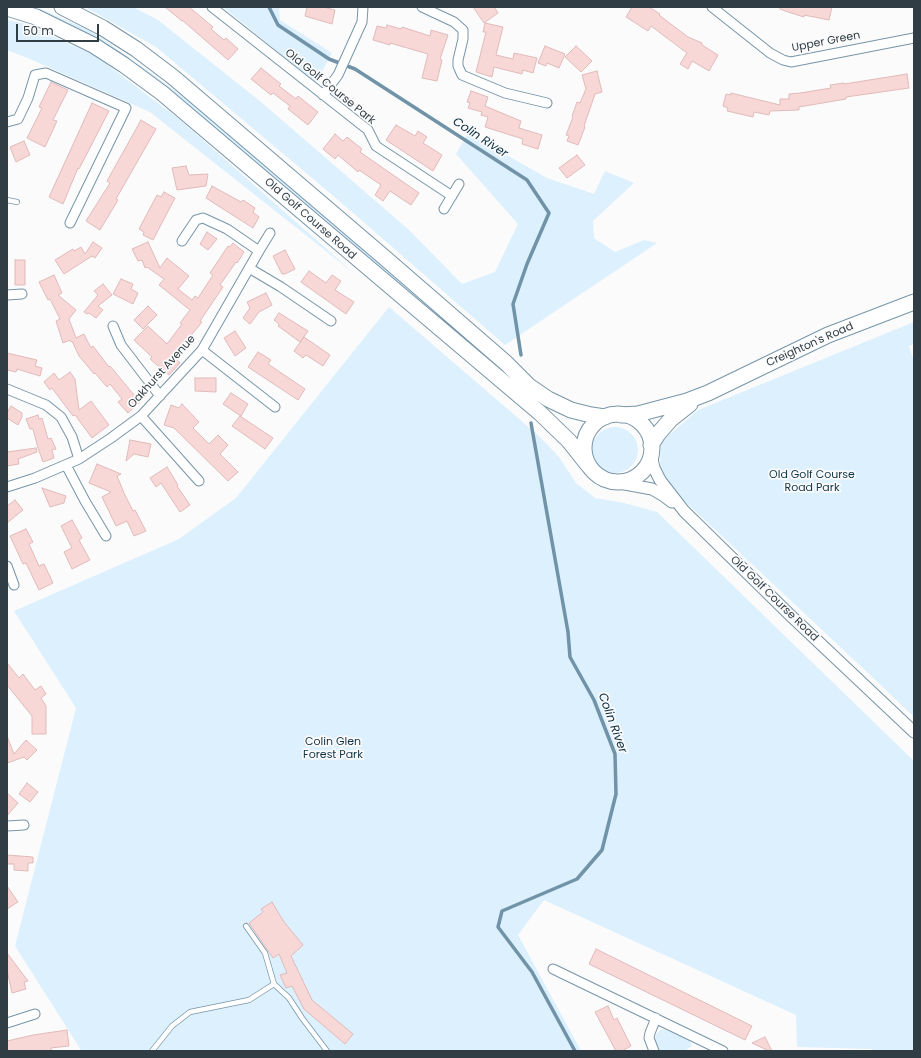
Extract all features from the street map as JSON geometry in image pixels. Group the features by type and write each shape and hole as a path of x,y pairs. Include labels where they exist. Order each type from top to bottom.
{"highway":[{"name":"Old Golf Course Road","path":"62,7 103,28 136,49 173,77 386,258 506,363 549,391 578,405 614,416"},
{"name":"Old Golf Course Road","path":"7,8 36,17 92,45 124,65 162,93 540,413 570,441 588,465"},
{"name":"Creighton's Road","path":"614,416 638,414 687,401 708,393 828,335 914,302"},
{"name":"Creighton's Road","path":"651,450 658,434 671,419 688,405 708,393"},
{"path":"614,416 630,417 638,422 649,436 651,450 648,463 634,478 624,482 614,482 603,479 594,473 588,465 584,455 584,444 587,434 592,426 614,416"}],"street":[{"name":"Old Golf Course Park","path":"212,7 368,130 376,146 452,196"},
{"path":"323,95 336,79 350,50 362,22 363,7"},
{"path":"422,7 454,22 463,30 463,39 458,60 458,66 462,75 505,93 547,103"},
{"name":"Upper Green","path":"712,7 770,53 790,62 914,38"},
{"path":"7,122 18,119 28,98 35,75 46,73 126,108 70,223"},
{"path":"444,209 459,184"},
{"path":"182,241 196,220 203,218 228,229 259,250"},
{"name":"Oakhurst Avenue","path":"7,487 35,478 79,459 141,416 202,350 270,233"},
{"path":"249,268 281,287 330,321"},
{"path":"7,295 22,294"},
{"path":"113,326 121,345 160,396"},
{"path":"202,350 275,407"},
{"path":"7,389 46,404 61,417 72,437 79,459"},
{"path":"141,416 199,481"},
{"name":"Old Golf Course Road","path":"651,450 654,468 660,480 684,511 790,615 914,732"},
{"path":"66,465 106,536"},
{"path":"614,482 652,489 684,511"},
{"path":"7,566 14,585"},
{"path":"7,826 24,825"},
{"path":"553,969 723,1051"},
{"path":"7,1023 35,1014"},
{"path":"654,1051 649,1038 656,1018"}],"lane":[{"path":"7,200 17,202"},
{"path":"246,926 265,953 274,984 289,998 327,1051"},
{"path":"152,1051 172,1026 190,1012 249,1000 274,984"}],"green space":[{"path":"17,7 36,7 91,31 190,102 511,376 512,385 175,99"},
{"path":"85,7 133,7 158,20 261,102 408,229 462,284 495,272 518,224 456,154 468,133 547,178 594,194 605,171 634,183 593,221 594,238 615,252 644,240 657,243 505,345 337,199 156,47"},
{"path":"223,7 279,7 280,20 332,53 316,83"},
{"path":"7,20 22,23 94,55 179,119 355,274 150,112 7,50"},
{"name":"Colin Glen Forest Park","path":"389,307 539,436 559,457 576,483 595,498 624,503 657,512 914,761 914,1051 876,1051 871,1049 797,1047 796,1015 544,900 518,935 581,1051 80,1051 81,1050 15,946 76,708 14,611 179,539 236,498"},
{"name":"Old Golf Course Road Park","path":"914,322 914,344 909,346 914,362 914,717 678,495 660,470 661,442 698,410"},
{"path":"615,427 628,431 634,437 638,450 634,463 628,469 615,473 602,469 596,463 592,450 596,437 602,431"},
{"path":"662,1029 690,1041 692,1046 684,1051 659,1050 655,1037 656,1034"}],"building":[{"path":"165,7 189,7 213,27 211,29 224,40 226,38 238,49 228,60"},
{"path":"307,7 323,7 335,10 332,24 305,16"},
{"path":"473,7 494,7 498,13 484,23"},
{"path":"632,7 649,7 688,37 702,43 702,45 718,55 709,71 692,61 688,69 680,64 687,53 651,26 648,31 626,17"},
{"path":"780,7 832,7 829,20 804,15 804,17 780,9"},
{"path":"485,23 503,27 496,55 513,59 514,53 537,58 533,73 523,70 522,74 494,67 492,77 476,72 486,32 483,32"},
{"path":"387,25 401,29 402,27 430,36 431,30 448,35 440,59 442,60 437,81 422,78 428,54 390,43 390,45 373,40 377,26 386,28"},
{"path":"545,46 565,54 559,68 547,63 546,66 538,63"},
{"path":"576,46 592,61 581,72 565,57"},
{"path":"261,68 281,84 279,86 296,99 298,96 318,112 308,125 288,109 290,106 273,93 271,95 251,79"},
{"path":"597,71 602,92 595,94 578,145 567,141 569,136 566,135 577,102 580,103 586,89 582,75"},
{"path":"907,74 909,88 846,97 846,99 799,107 799,110 770,111 769,115 754,112 753,117 727,111 728,108 723,106 726,94 731,95 731,93 780,105 780,99 789,99 789,94 831,88 830,85"},
{"path":"51,82 68,90 53,120 57,121 45,147 27,138 42,108 39,107"},
{"path":"471,91 488,97 485,106 521,121 519,128 542,135 538,149 522,144 523,139 485,127 488,117 481,115 482,112 468,108 470,103 467,102"},
{"path":"92,103 109,111 79,169 78,168 63,204 49,197"},
{"path":"141,120 156,129 100,230 86,221 110,183 107,181"},
{"path":"396,125 415,136 418,131 427,137 423,143 442,155 433,171 386,140"},
{"path":"335,134 343,141 347,137 362,149 360,152 419,193 411,205 390,191 383,201 375,195 381,185 359,170 358,172 338,155 335,159 323,149"},
{"path":"24,141 30,155 16,162 10,147"},
{"path":"577,155 585,165 567,178 559,168"},
{"path":"186,166 189,175 208,174 206,186 177,190 172,168"},
{"path":"212,186 241,202 243,200 255,208 253,212 259,217 253,228 206,198"},
{"path":"164,192 175,198 153,240 143,235 144,232 139,229 157,195 161,197"},
{"path":"207,232 217,239 208,250 200,244"},
{"path":"93,242 102,248 95,258 92,256 64,274 55,260 73,249 74,251 81,247 85,254"},
{"path":"148,242 160,268 167,258 189,276 178,289 192,300 195,296 198,298 213,275 210,273 228,246 230,247 233,243 244,252 220,285 223,287 200,321 202,322 185,343 186,345 173,357 180,363 169,375 150,359 152,357 134,340 148,326 167,344 182,324 180,323 190,310 159,285 164,279 147,267 145,268 142,260 138,261 132,249"},
{"path":"285,250 295,269 282,274 273,256"},
{"path":"15,260 25,260 25,285 15,285"},
{"path":"309,271 326,283 332,275 341,281 335,290 354,302 346,314 301,282"},
{"path":"54,275 62,293 58,295 76,310 69,319 76,338 84,334 91,348 93,346 109,367 110,366 140,402 128,413 118,402 122,399 110,384 107,387 95,373 94,374 79,356 72,341 71,342 70,340 63,343 56,321 60,319 39,282"},
{"path":"121,279 133,284 131,289 138,293 133,304 113,294"},
{"path":"103,284 112,295 98,306 103,310 96,318 89,313 87,314 84,312 98,295 94,291"},
{"path":"266,293 272,305 259,312 250,324 243,318 250,308 247,302"},
{"path":"148,306 157,315 143,329 134,320"},
{"path":"279,313 308,331 300,342 278,326 279,324 274,320"},
{"path":"235,331 246,348 235,356 224,338"},
{"path":"304,337 330,355 323,366 306,355 303,358 294,351"},
{"path":"258,352 271,360 268,364 305,389 298,400 248,367"},
{"path":"7,353 37,360 35,366 42,368 40,376 17,369 16,372 7,370"},
{"path":"70,372 75,379 79,410 91,401 109,425 92,438 52,388 50,390 44,382 54,373 59,380"},
{"path":"195,378 216,378 216,392 195,391"},
{"path":"231,393 248,404 241,416 223,404"},
{"path":"182,404 199,422 193,428 209,444 218,435 228,445 220,454 238,472 228,481 174,428 164,425 171,405 179,408"},
{"path":"11,406 22,413 22,417 18,425 7,418 7,413"},
{"path":"38,415 39,419 42,418 48,439 51,438 56,449 52,450 54,458 43,462 33,429 30,429 26,419"},
{"path":"240,416 273,438 265,449 232,426"},
{"path":"130,440 151,444 148,457 134,454 126,461"},
{"path":"36,448 37,452 18,459 19,464 7,466 7,452"},
{"path":"97,464 121,474 117,476 124,493 133,511 135,510 146,531 134,536 127,521 116,526 102,497 111,492 89,483"},
{"path":"167,467 178,485 177,486 190,505 180,512 161,483 156,487 150,478"},
{"path":"42,488 66,496 64,503 50,507"},
{"path":"15,500 23,510 7,523 7,506"},
{"path":"72,520 82,538 79,540 90,560 72,569 64,552 72,548 61,526"},
{"path":"26,529 33,542 29,544 39,566 44,564 53,583 39,590 26,563 23,564 10,536"},
{"path":"7,663 19,678 23,674 35,690 41,686 46,694 41,698 46,706 46,734 32,734 32,716 7,685"},
{"path":"7,736 14,754 26,740 37,750 27,760 24,757 7,763"},
{"path":"27,783 38,792 30,802 19,794"},
{"path":"7,793 18,803 7,816"},
{"path":"7,855 33,857 33,863 28,863 28,871 14,870 14,864 7,864"},
{"path":"7,886 18,902 7,909"},
{"path":"272,902 284,922 303,945 291,956 312,1000 353,1034 345,1044 304,1009 292,986 286,988 280,975 287,973 279,954 273,958 249,923 263,912 261,909"},
{"path":"596,949 752,1026 745,1040 589,964"},
{"path":"7,953 28,981 24,982 26,989 12,993 7,970"},
{"path":"608,1006 614,1020 617,1018 631,1046 622,1051 616,1051 595,1012"},
{"path":"67,1030 69,1046 51,1048 51,1051 7,1051 7,1041 33,1035"},
{"path":"765,1037 772,1051 752,1043"}],"waterway":[{"name":"Colin River","path":"269,7 278,25 329,59 355,69 527,180 549,213 527,264 513,304 521,355"},
{"name":"Colin River","path":"531,423 568,632 570,657 594,700 615,754 616,794 602,850 577,879 502,911 498,927 532,972 575,1051"}]}
